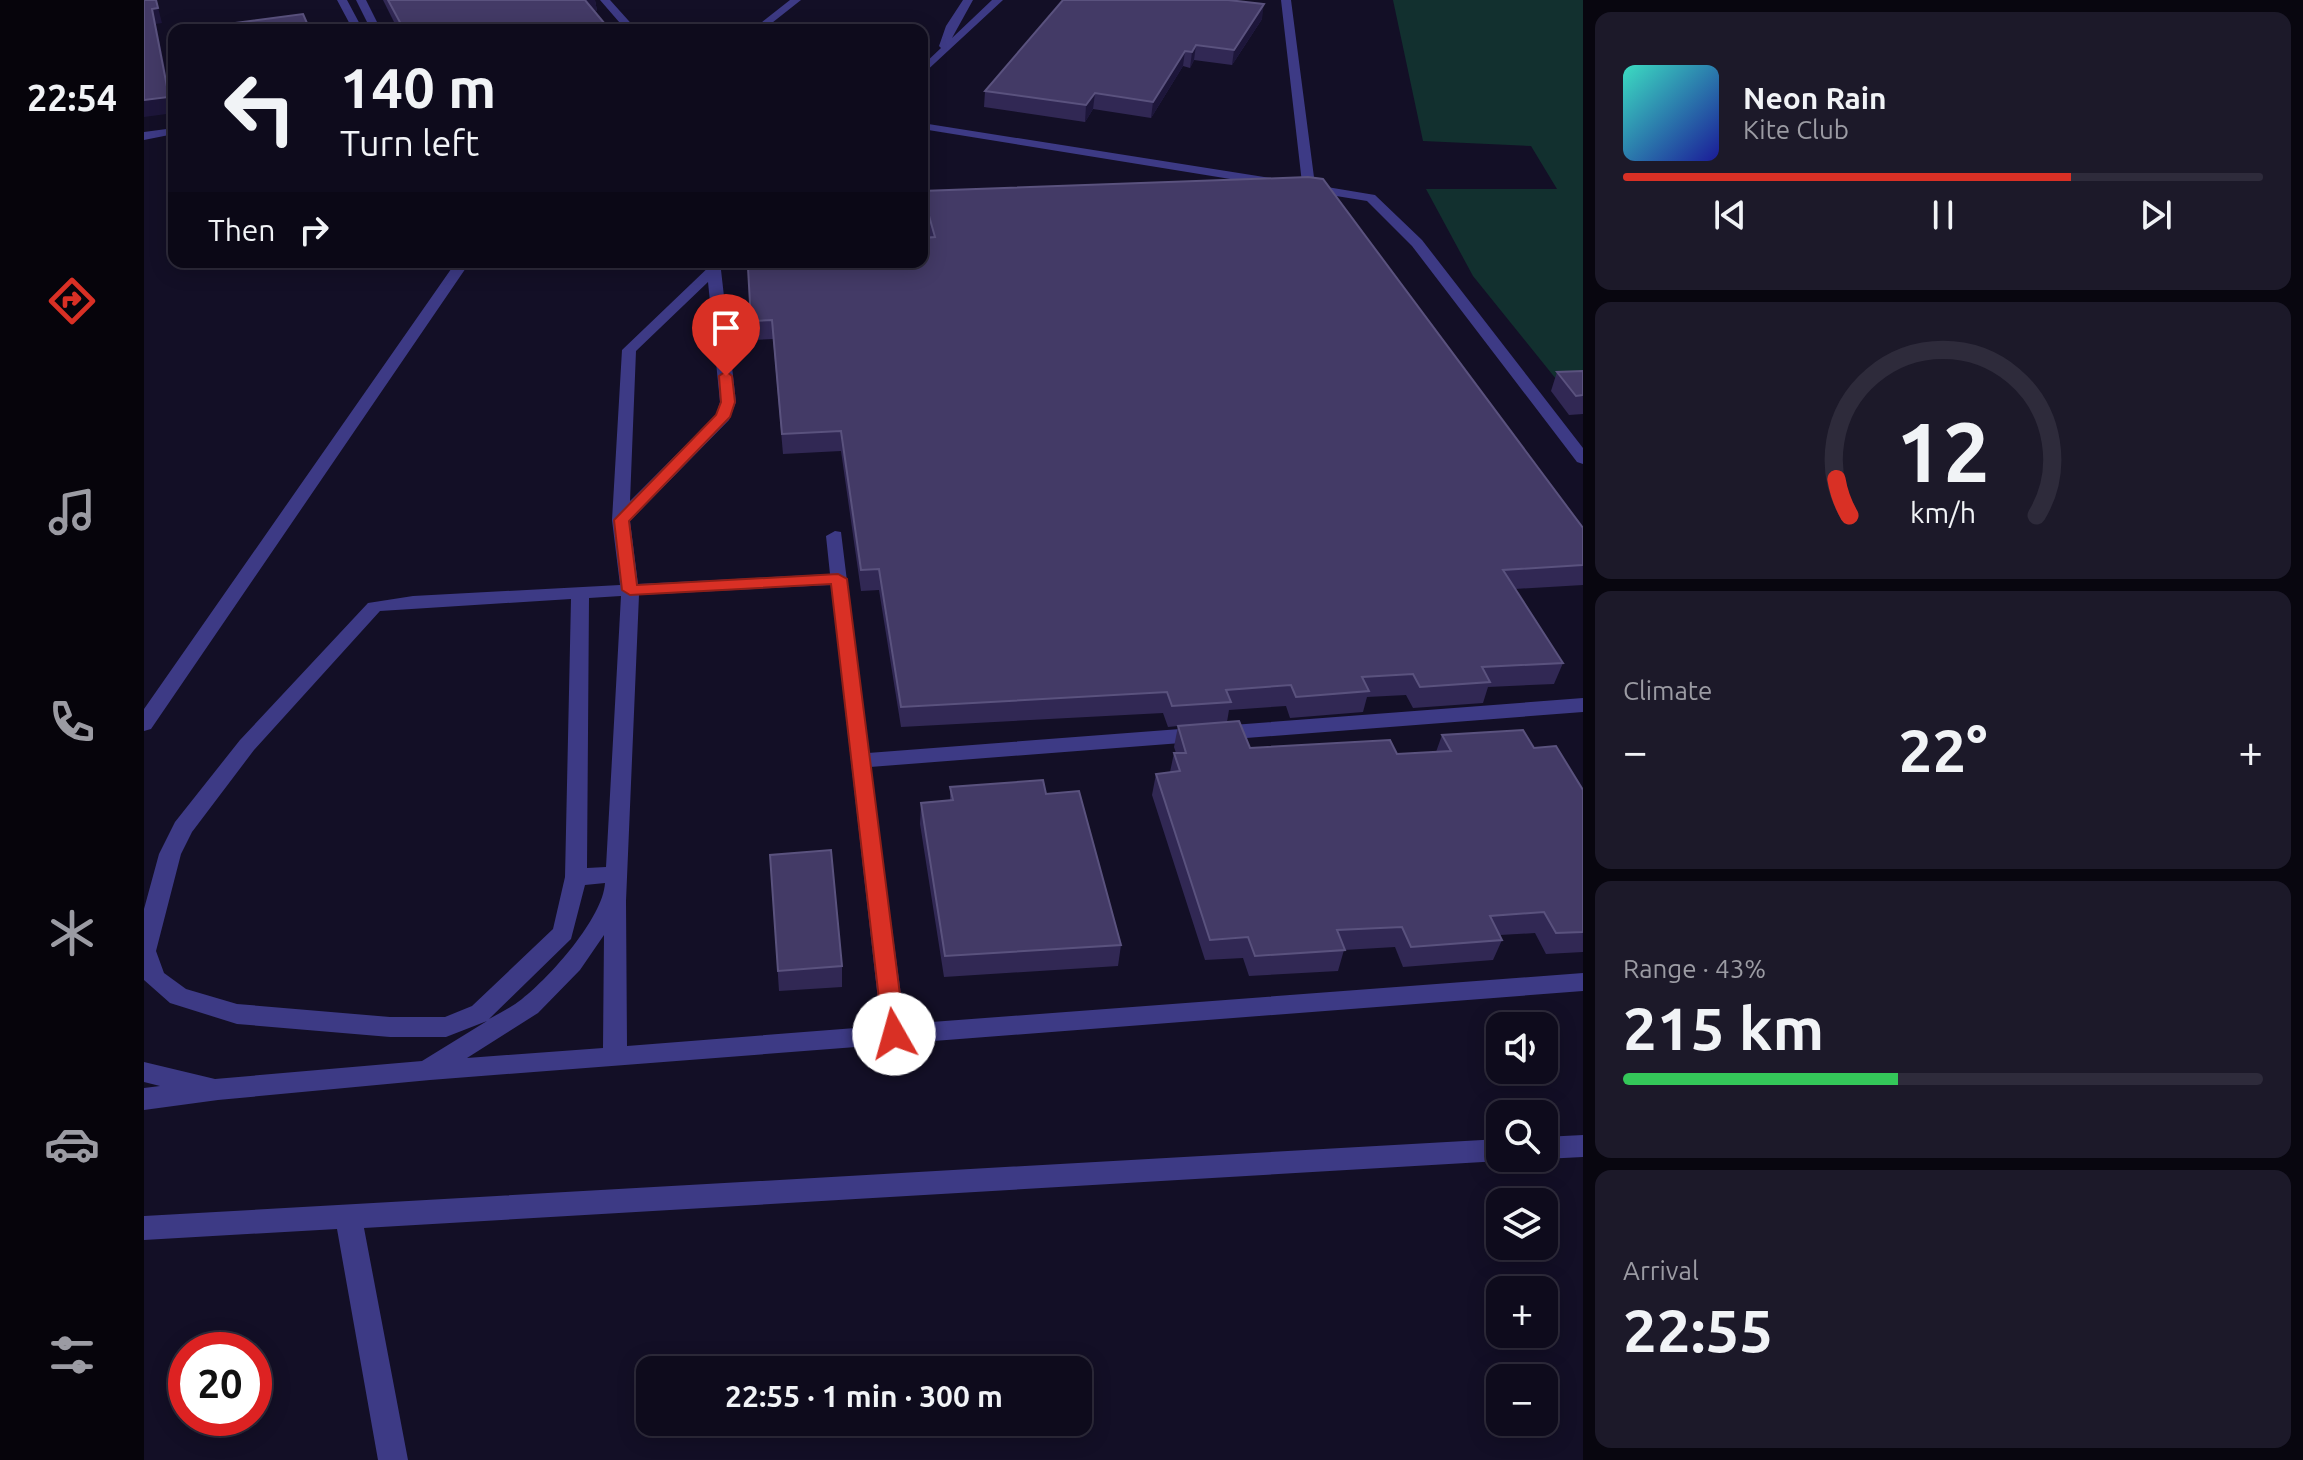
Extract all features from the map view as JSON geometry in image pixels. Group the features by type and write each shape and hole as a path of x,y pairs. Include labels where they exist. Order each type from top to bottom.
{"lane":[{"path":"342,0 355,24"},
{"path":"605,0 627,24"},
{"path":"765,24 796,0"},
{"path":"941,53 951,26 968,0"},
{"path":"928,66 998,0"},
{"path":"1286,0 1309,188"},
{"path":"349,12 363,5 373,24"},
{"path":"928,127 1371,198 1417,243 1583,459"},
{"path":"144,136 168,132"},
{"path":"144,724 459,268"},
{"path":"615,1055 615,901 630,590 621,520 629,350 716,268"},
{"path":"621,520 723,417 728,402 718,268"},
{"path":"835,536 859,761 894,1034"},
{"path":"580,593 576,877 563,933 480,1013 446,1027 390,1027 237,1014 178,996 155,979 144,951 170,854 183,828 247,745 374,607 580,593 838,579"},
{"path":"859,761 1583,705"},
{"path":"576,877 617,874"},
{"path":"426,1071 530,1006 572,963 615,901"},
{"path":"144,1099 218,1089 615,1055 1583,982"},
{"path":"144,1072 218,1089"},
{"path":"1558,1147 1583,1146"},
{"path":"144,1228 1486,1151"},
{"path":"348,1216 393,1460"}],"green space":[{"path":"1393,0 1583,0 1583,379 1556,379 1473,276 1426,189 1557,189 1531,146 1423,141"}],"building":[{"path":"144,0 156,0 158,8 152,9 168,97 144,100"},
{"path":"388,0 585,0 605,24 432,23 401,24"},
{"path":"1063,0 1228,0 1264,4 1234,50 1196,45 1192,52 1185,51 1153,102 1095,93 1086,105 985,91"},
{"path":"303,14 307,24 227,24"},
{"path":"1308,177 1323,179 1583,528 1583,565 1503,570 1563,663 1482,667 1490,682 1420,687 1413,674 1362,677 1369,691 1296,697 1291,685 1226,690 1231,702 1172,706 1167,692 901,707 879,569 861,570 841,431 782,434 772,320 751,321 748,268 928,268 928,238 935,237 928,212 928,191"},
{"path":"1583,371 1583,395 1576,396 1557,372"},
{"path":"1239,721 1250,748 1390,740 1397,754 1451,751 1442,735 1523,730 1534,748 1556,746 1583,790 1583,932 1556,933 1544,912 1490,916 1502,940 1411,947 1402,927 1337,930 1345,950 1255,956 1248,937 1210,940 1156,774 1180,771 1174,753 1186,753 1178,726"},
{"path":"1043,780 1046,794 1079,791 1121,945 945,956 921,803 953,800 950,787"},
{"path":"831,850 842,966 778,971 770,855"}],"route":[{"path":"726,376 728,402 723,417 621,520 630,590 838,579 894,1034"}]}
